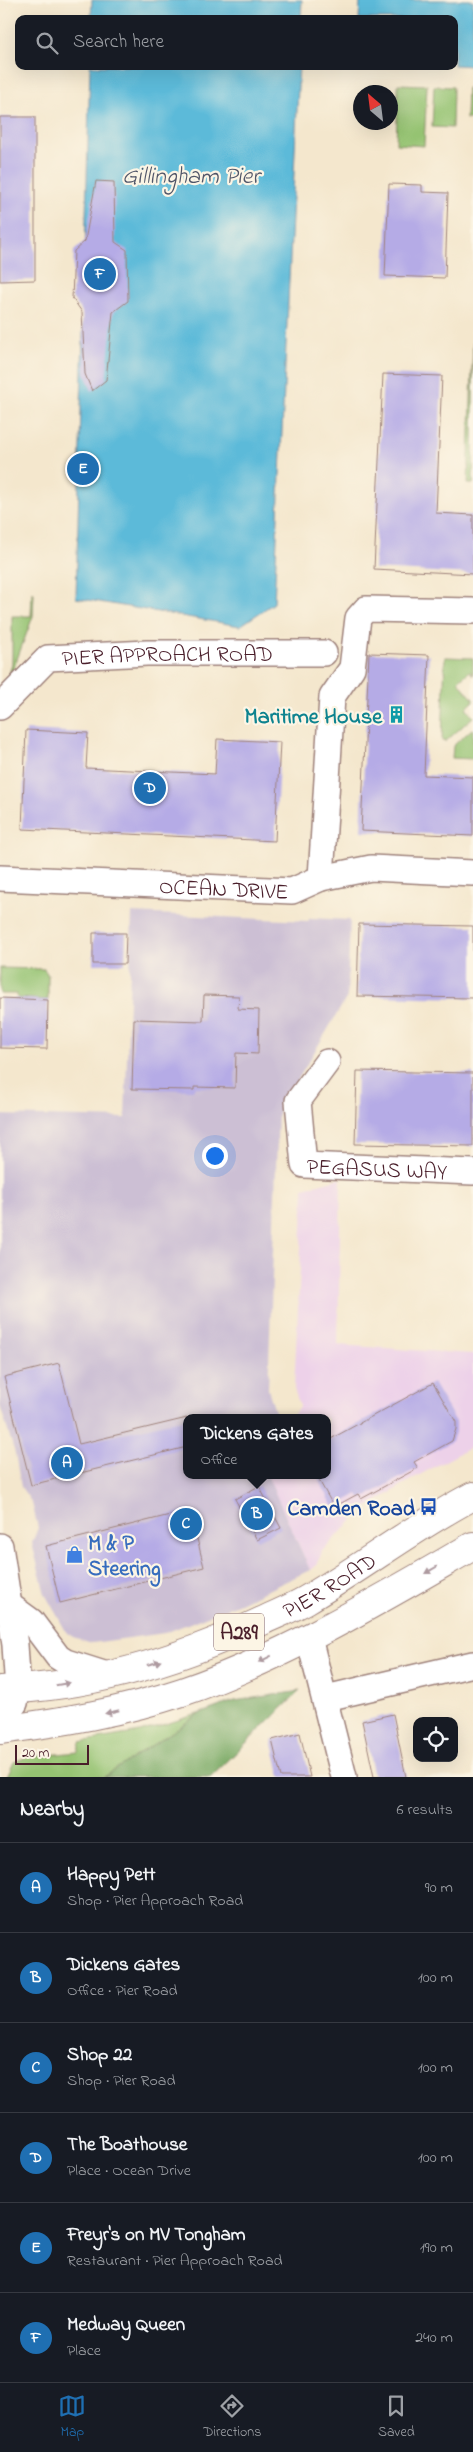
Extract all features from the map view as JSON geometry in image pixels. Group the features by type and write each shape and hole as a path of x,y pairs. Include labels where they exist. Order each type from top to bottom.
{"main road":[{"name":"PIER ROAD","path":"9,1690 40,1688 106,1675 195,1650 232,1636 305,1601 425,1523 473,1496"},
{"name":"PIER ROAD","path":"0,1730 77,1719 181,1692 257,1663 309,1638 473,1546"}],"street":[{"path":"321,878 332,697 352,668 358,618 366,609 473,611"},
{"name":"PIER APPROACH ROAD","path":"0,707 48,658 147,653 324,653"},
{"name":"OCEAN DRIVE","path":"0,878 292,891 321,878 371,868 473,873"},
{"name":"PEGASUS WAY","path":"327,1062 298,1101 304,1165 473,1172"},
{"path":"0,1546 9,1690 15,1703 0,1722"},
{"path":"4,1612 31,1621 58,1657 66,1662 106,1675"},
{"path":"309,1638 326,1698 344,1777"},
{"path":"326,1698 473,1664"}],"shaded area":[{"path":"132,913 308,921 310,918 350,920 347,997 278,1113 268,1389 276,1414 183,1414 183,1479 269,1479 310,1570 240,1603 165,1633 92,1643 67,1633 45,1594 32,1543 38,1528 32,1503 21,1487 15,1453 0,1406 0,1115 125,1118"},
{"path":"341,1178 338,1345 473,1354 473,1446 414,1478 363,1510 322,1551 317,1565 310,1570 269,1479 331,1479 331,1414 294,1414 300,1406 294,1389 304,1188"}],"green space":[{"path":"398,85 427,85 424,146 396,144 396,130 398,130"},
{"path":"434,86 453,87 452,128 432,127"},
{"path":"467,88 473,88 473,119 466,119"},
{"path":"473,342 473,484 468,484"},
{"path":"32,592 34,593 33,616 13,670 9,675 12,664 12,616 31,616"},
{"path":"445,657 473,658 473,675 470,671 458,681 473,699 473,702 466,708 473,717 446,741 442,741"},
{"path":"473,728 473,759 452,758 453,746"},
{"path":"0,968 44,969 48,975 48,1000 17,998 17,994 0,994"},
{"path":"300,1691 211,1777 104,1777 201,1713 234,1701"},
{"path":"201,1713 104,1777 7,1777 14,1762 27,1757 78,1752 80,1742 140,1732"}],"water":[{"path":"92,0 302,0 301,15 91,15"},
{"path":"360,0 473,0 473,66 458,65 458,15 359,15"},
{"name":"Gillingham Pier","path":"90,70 299,70 274,603 240,626 76,598"}],"building":[{"path":"0,117 35,117 35,280 0,281"},
{"path":"96,181 114,182 115,242 127,250 128,301 113,312 106,380 92,391 85,374 82,312 72,298 74,251 85,241"},
{"path":"389,184 422,185 422,192 448,193 445,278 385,276"},
{"path":"383,374 442,376 436,513 473,515 473,574 374,569"},
{"name":"Maritime House","path":"369,653 429,655 424,775 473,777 473,836 361,831"},
{"path":"26,730 88,733 86,768 215,774 217,739 280,742 275,841 22,829"},
{"path":"359,924 473,926 473,998 357,996"},
{"path":"93,933 126,933 125,964 93,964"},
{"path":"204,995 239,996 238,1009 259,1010 258,1054 236,1053 235,1088 194,1087 194,1090 132,1089 134,1019 203,1021"},
{"path":"0,998 48,1000 47,1049 0,1048"},
{"path":"357,1071 473,1073 473,1146 355,1144"},
{"path":"59,1363 79,1444 183,1419 183,1448 31,1485 4,1377"},
{"path":"433,1383 456,1422 452,1441 414,1462 418,1468 361,1499 358,1494 334,1507 318,1479 331,1479 331,1439"},
{"path":"259,1486 281,1528 257,1540 235,1499"},
{"path":"190,1510 204,1567 60,1603 46,1546"},
{"path":"393,1714 406,1777 374,1777 362,1721"},
{"path":"300,1733 310,1777 281,1777 272,1740"}],"place":[{"name":"Medway Queen","path":"100,274"},
{"name":"Freyr's on MV Tongham","path":"83,469"},
{"name":"Maritime House","path":"396,715"},
{"name":"The Boathouse","path":"150,788"},
{"name":"Happy Pett","path":"67,1463"},
{"name":"Camden Road","path":"429,1507"},
{"name":"Dickens Gates","path":"257,1514"},
{"name":"Shop 22","path":"186,1524"},
{"name":"M & P Steering","path":"74,1555"}]}
